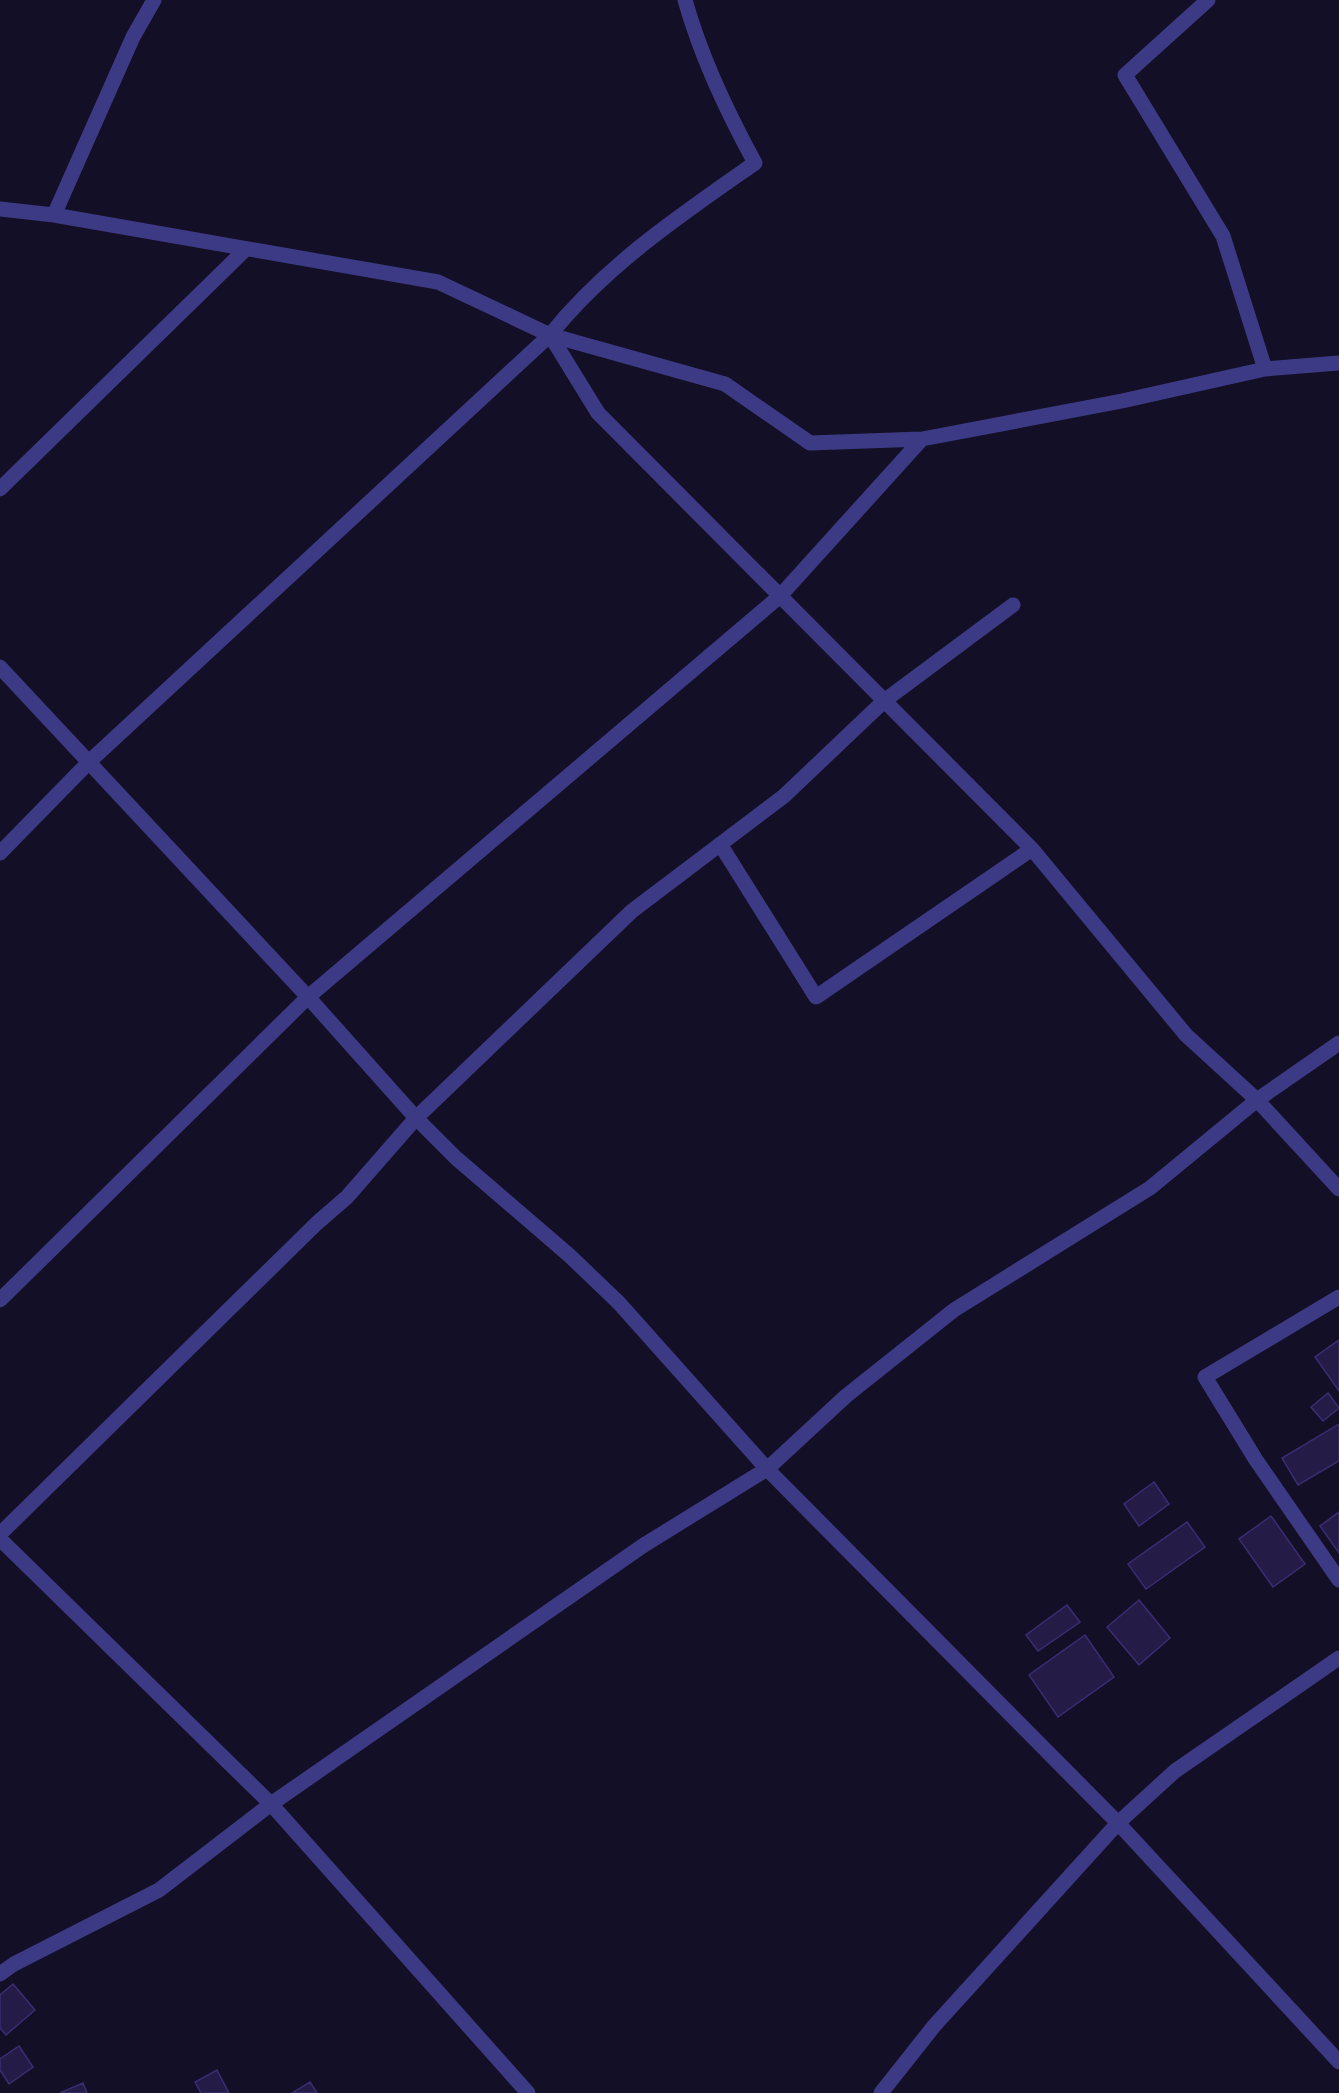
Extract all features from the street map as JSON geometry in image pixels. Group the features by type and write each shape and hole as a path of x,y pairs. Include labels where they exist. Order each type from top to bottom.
{"street":[{"path":"54,215 133,37 154,0"},
{"path":"0,854 90,761 550,335 577,302 667,224 755,163 738,133 693,31 685,0"},
{"path":"1208,0 1125,75 1223,236 1265,369"},
{"path":"0,209 54,215 438,282 550,335 724,384 810,443 922,439 1122,401 1265,369 1339,363"},
{"path":"0,489 246,249"},
{"path":"550,335 598,413 1032,849 1186,1035 1257,1100 1339,1189"},
{"path":"0,1300 308,997 780,596 922,439"},
{"path":"0,1534 317,1223 347,1197 416,1118 632,911 784,796 884,700 1013,605"},
{"path":"0,667 308,997 416,1118 456,1158 570,1256 619,1303 767,1469 1118,1823 1339,2062"},
{"path":"720,844 816,996 1032,849"},
{"path":"0,1974 14,1964 159,1890 271,1804 644,1545 767,1469 846,1396 954,1310 1150,1188 1257,1100 1339,1043"},
{"path":"1339,1297 1205,1377 1256,1460 1339,1580"},
{"path":"0,1539 271,1804 528,2093"},
{"path":"881,2093 941,2018 1118,1823 1175,1771 1339,1658"}],"building":[{"path":"1339,1340 1339,1391 1315,1357"},
{"path":"1328,1393 1339,1408 1323,1421 1311,1407"},
{"path":"1339,1424 1339,1461 1298,1485 1282,1458"},
{"path":"1154,1482 1169,1504 1139,1526 1124,1504"},
{"path":"1339,1512 1339,1553 1320,1526"},
{"path":"1271,1516 1305,1564 1273,1587 1239,1539"},
{"path":"1187,1522 1205,1547 1146,1589 1128,1564"},
{"path":"1139,1600 1170,1638 1139,1665 1107,1627"},
{"path":"1067,1605 1080,1622 1038,1651 1026,1635"},
{"path":"1085,1635 1114,1677 1058,1717 1029,1675"},
{"path":"13,1984 35,2010 6,2035 0,2028 0,1995"},
{"path":"19,2046 33,2067 9,2084 0,2070 0,2059"},
{"path":"217,2070 229,2093 201,2093 195,2082"},
{"path":"310,2082 317,2093 292,2093"},
{"path":"83,2083 87,2093 60,2093"}]}
